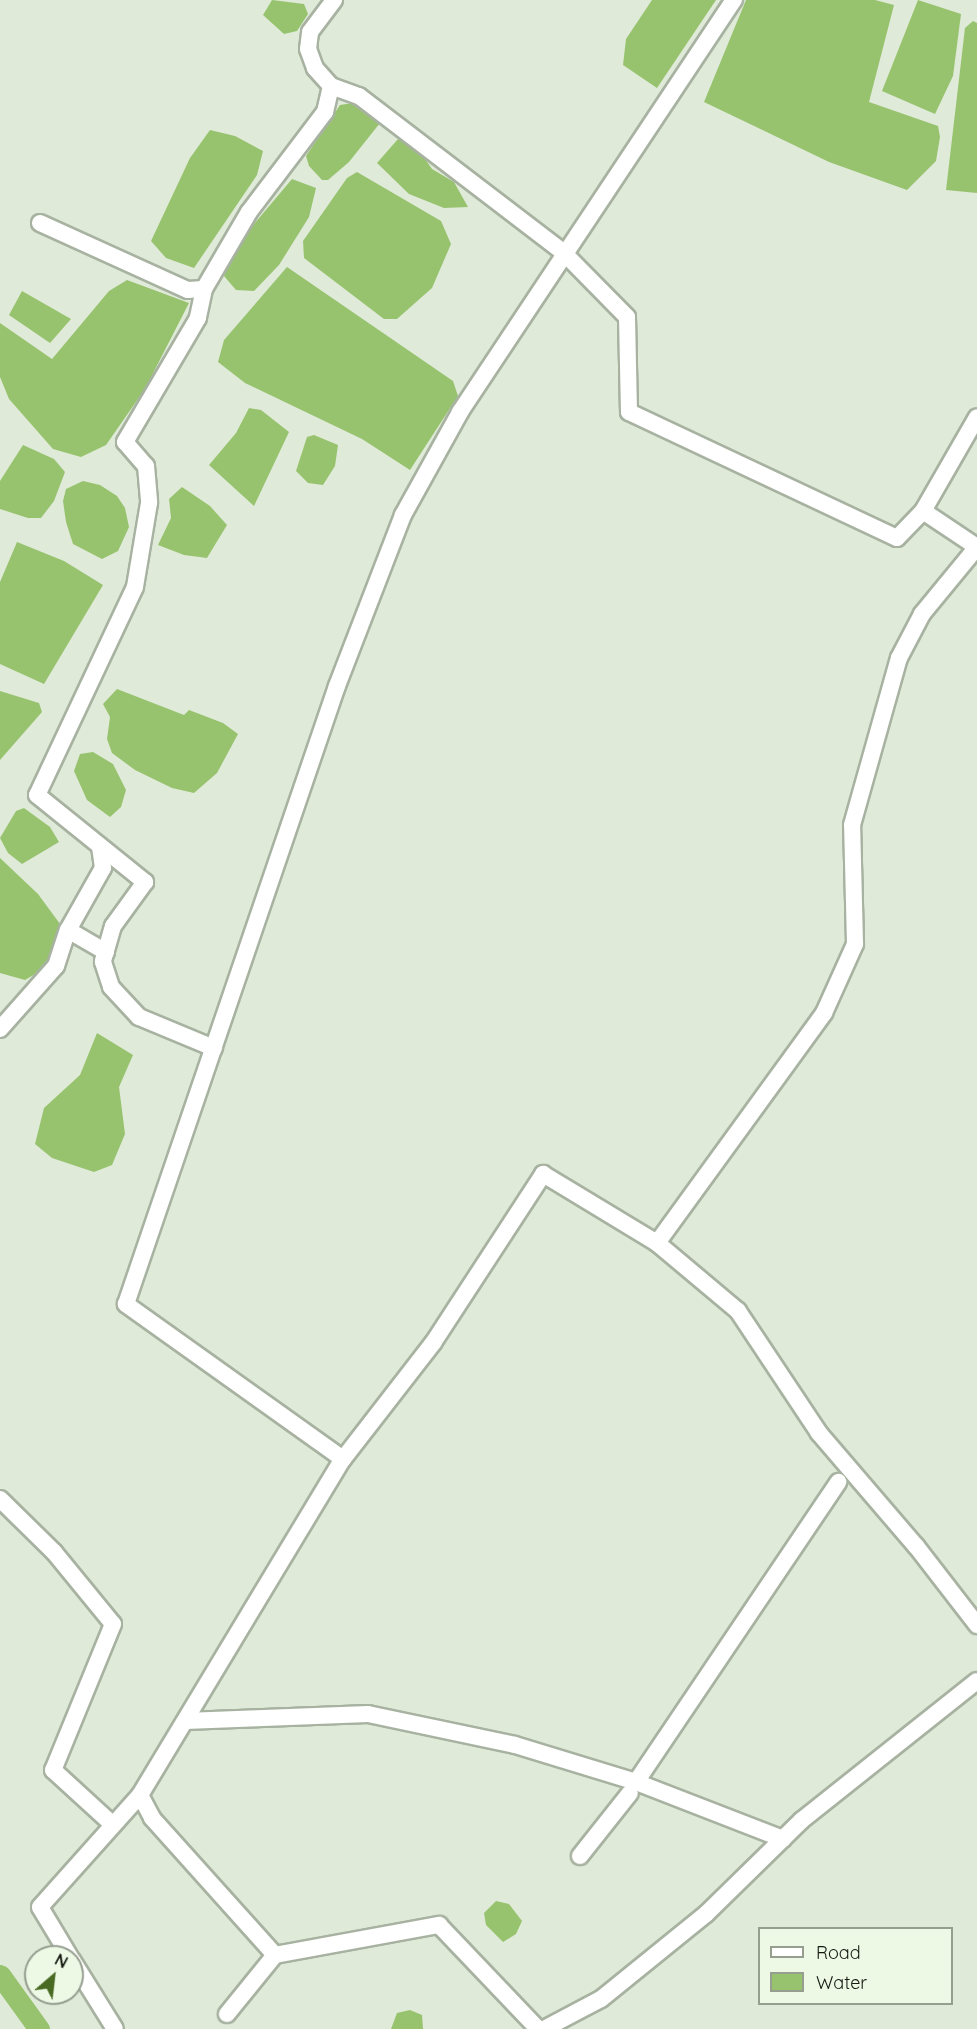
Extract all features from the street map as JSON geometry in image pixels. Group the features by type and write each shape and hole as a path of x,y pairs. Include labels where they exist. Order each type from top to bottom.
{"street":[{"path":"334,0 310,32 308,49 315,68 331,86 359,96 563,252 627,317 629,412 897,538 923,511 977,417"},
{"path":"344,1460 126,1304 337,686 403,515 460,412 563,252 734,0"},
{"path":"214,1048 139,1017 111,987 103,962 113,926 146,882 37,795 135,587 149,502 146,466 125,442 198,318 204,289 249,212 325,112 331,86"},
{"path":"40,223 188,290 204,289"},
{"path":"657,1243 828,1003 855,944 852,825 899,658 922,614 977,547 923,511"},
{"path":"0,1029 56,966 68,930 103,868 100,847"},
{"path":"68,930 106,952"},
{"path":"63,1945 40,1908 140,1795 344,1460 433,1343 543,1174 657,1243 738,1311 819,1433 916,1545 977,1625"},
{"path":"580,1856 633,1788 838,1482"},
{"path":"0,1498 54,1552 112,1624 54,1770 113,1825"},
{"path":"544,2029 601,2000 706,1914 783,1839 977,1681"},
{"path":"185,1721 368,1714 515,1745 783,1839"},
{"path":"140,1795 153,1818 275,1955"},
{"path":"227,2014 275,1955 439,1925 538,2029"},
{"path":"84,1979 115,2029"}],"water":[{"path":"272,0 304,4 308,14 297,31 284,34 263,15"},
{"path":"652,0 716,0 657,88 623,65 626,39"},
{"path":"746,0 875,0 894,5 869,102 938,126 940,137 936,161 907,190 829,162 704,102"},
{"path":"918,0 961,14 953,76 935,114 882,91"},
{"path":"973,21 977,23 977,193 946,190 965,28"},
{"path":"353,103 380,123 349,162 328,180 322,180 309,166 306,156 340,105"},
{"path":"210,130 235,136 263,151 257,175 194,268 166,258 151,241 190,158"},
{"path":"398,139 416,146 432,169 454,182 468,207 444,208 409,194 377,163"},
{"path":"357,172 441,221 451,244 432,288 397,319 384,319 304,258 303,241 347,178"},
{"path":"292,179 316,188 309,217 279,265 254,291 236,290 224,276 232,250"},
{"path":"287,267 453,381 458,396 410,470 362,439 245,383 218,362 224,340"},
{"path":"127,280 189,303 145,389 106,445 81,457 53,449 9,399 0,377 0,323 52,359 109,291"},
{"path":"22,291 71,319 50,343 9,315"},
{"path":"249,408 261,410 289,432 254,506 209,465 236,433"},
{"path":"314,435 338,445 335,466 323,485 308,483 296,471 307,437"},
{"path":"23,445 54,459 65,472 54,501 41,518 28,518 0,509 0,481"},
{"path":"83,481 100,485 117,496 125,508 129,527 118,551 102,559 73,544 66,522 63,501 66,489"},
{"path":"182,487 210,506 227,525 207,558 184,555 158,545 171,518 169,499"},
{"path":"17,542 64,561 103,585 44,684 0,664 0,582"},
{"path":"117,689 184,715 189,710 223,723 238,734 217,773 194,793 172,788 135,770 112,753 107,739 110,717 103,704"},
{"path":"0,691 39,703 42,712 0,760"},
{"path":"93,752 113,764 126,790 121,807 110,817 87,800 74,771 80,754"},
{"path":"24,808 50,827 59,842 22,864 8,853 0,838 16,811"},
{"path":"0,858 38,894 63,928 54,963 25,980 0,973"},
{"path":"97,1033 133,1055 119,1087 125,1134 112,1165 94,1172 52,1158 35,1144 44,1108 80,1075"},
{"path":"496,1901 509,1904 522,1921 516,1934 503,1942 486,1925 484,1913"},
{"path":"410,2010 422,2015 423,2029 391,2029 397,2013"}],"waterway":[{"path":"0,1975 39,2029"}]}
